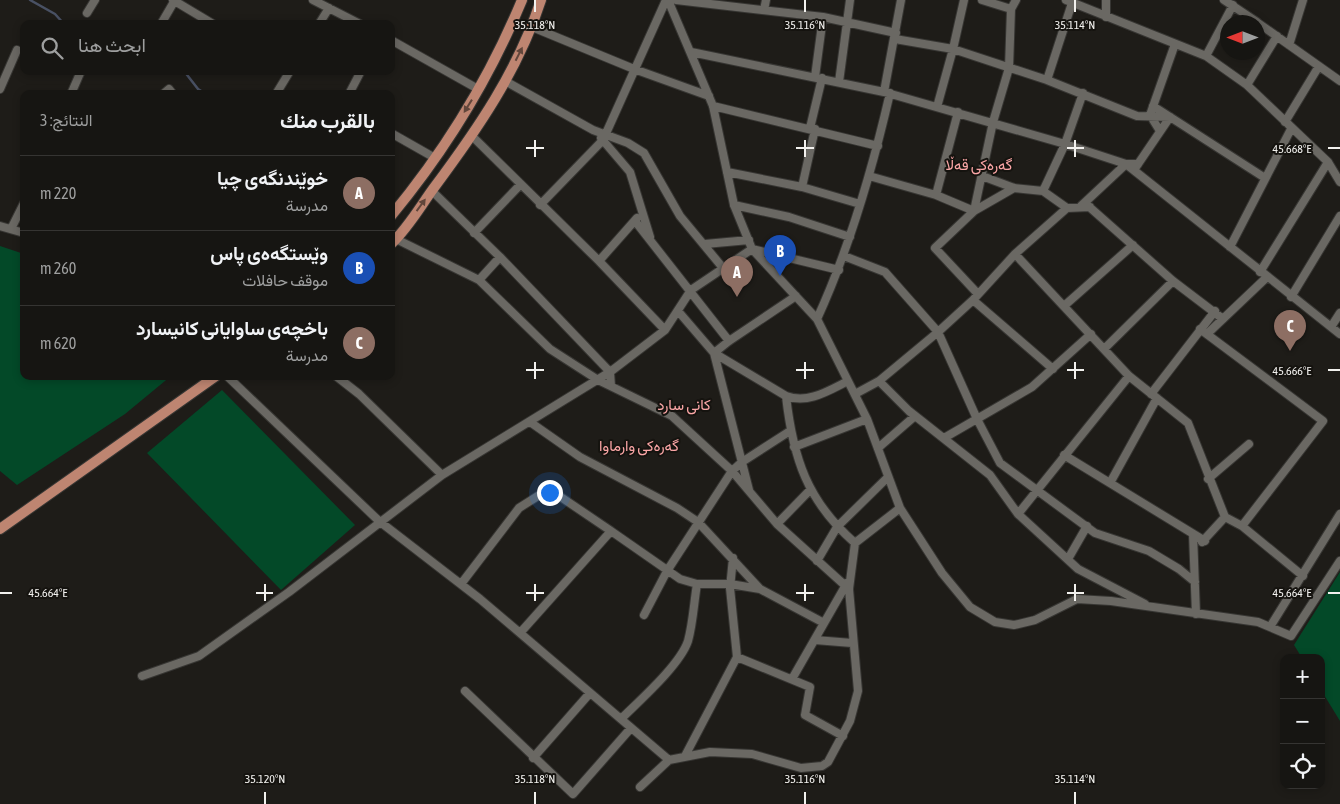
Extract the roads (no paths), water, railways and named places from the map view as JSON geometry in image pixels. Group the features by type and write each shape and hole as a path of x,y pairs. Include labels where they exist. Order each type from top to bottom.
{"main road":[{"path":"395,211 438,153 478,89 522,0"},
{"path":"395,240 472,137 505,81 532,27 541,0"},
{"path":"438,153 446,158 455,160"},
{"path":"428,167 438,170 440,180"},
{"path":"0,529 214,380"}],"street":[{"path":"87,13 96,0"},
{"path":"162,20 174,0 206,20"},
{"path":"313,0 352,20"},
{"path":"667,0 713,106 734,205 752,249 816,319 855,394 878,448 900,508 916,535 962,598 978,613 995,622 1024,623 1048,614 1077,599 1258,622 1291,636 1340,561"},
{"path":"540,205 604,137 667,0"},
{"path":"676,0 824,17 848,22 896,36 954,49 1047,80 1137,116 1170,117"},
{"path":"764,10 766,0"},
{"path":"839,82 850,0"},
{"path":"816,319 839,270 878,146 901,0"},
{"path":"937,107 954,49 964,0"},
{"path":"982,0 1011,8"},
{"path":"974,211 993,122 1009,68 1011,8 1016,0"},
{"path":"1106,0 1106,17"},
{"path":"1224,0 1246,15"},
{"path":"1289,45 1303,0"},
{"path":"1047,80 1069,1 1206,56 1248,85 1291,129 1328,162 1339,179"},
{"path":"1206,56 1233,5"},
{"path":"322,20 329,8"},
{"path":"802,187 813,129 824,17"},
{"path":"532,27 634,69 709,96"},
{"path":"1265,28 1340,81"},
{"path":"1248,85 1277,36"},
{"path":"395,42 478,89"},
{"path":"1150,116 1175,44"},
{"path":"0,89 17,50"},
{"path":"691,52 887,93 993,122 1136,167 1291,297 1340,334"},
{"path":"1285,122 1319,66"},
{"path":"73,90 79,75"},
{"path":"278,90 288,75"},
{"path":"351,90 359,75"},
{"path":"505,81 604,137 634,146 644,153 680,216 723,268"},
{"path":"1043,191 1065,144 1083,94"},
{"path":"713,106 878,146"},
{"path":"1153,106 1265,178"},
{"path":"936,195 958,112"},
{"path":"1150,116 1160,131"},
{"path":"1136,167 1170,117"},
{"path":"1230,247 1291,129"},
{"path":"395,135 438,153"},
{"path":"472,137 599,261 665,330"},
{"path":"604,137 630,172 651,241"},
{"path":"1207,334 1263,274 1328,162"},
{"path":"855,394 879,381 938,332 976,297 1015,254 1067,208 1084,206 1126,164"},
{"path":"727,172 802,187 860,204"},
{"path":"869,176 936,195 974,211"},
{"path":"982,176 1014,188 1043,191 1067,208"},
{"path":"474,233 520,185"},
{"path":"1014,188 974,211 935,248 976,297 1054,370"},
{"path":"432,191 500,257 610,372 611,386"},
{"path":"734,205 789,217 850,237"},
{"path":"1084,206 1133,245 1173,281 1223,318"},
{"path":"11,229 20,210"},
{"path":"599,261 643,212"},
{"path":"1291,297 1340,216"},
{"path":"635,221 729,340"},
{"path":"0,226 20,232"},
{"path":"705,244 749,240"},
{"path":"395,241 479,280 550,349 598,380 672,416 732,471 777,524 816,561 848,584"},
{"path":"1064,306 1133,245"},
{"path":"142,676 182,663 208,650 289,592 379,521 442,475 610,372 665,330 691,290 752,249 839,270"},
{"path":"1015,254 1129,376 1188,423 1208,479 1225,517 1242,526 1303,576"},
{"path":"844,256 885,272 938,332 977,419 1000,463 1095,533 1149,551 1179,569 1194,582"},
{"path":"479,280 500,257"},
{"path":"1104,348 1173,281"},
{"path":"714,354 729,340 796,296"},
{"path":"678,311 714,354 786,396 798,399 812,397 848,381"},
{"path":"1110,483 1154,396 1200,329 1215,311"},
{"path":"1331,327 1340,313"},
{"path":"1200,329 1323,420 1242,526"},
{"path":"944,438 1032,387 1054,370 1091,334"},
{"path":"714,354 749,492"},
{"path":"1018,514 1036,489 1129,376"},
{"path":"231,380 379,521 461,584 669,760"},
{"path":"341,380 359,394 442,475"},
{"path":"879,381 915,416 990,475 1018,514 1078,569 1152,608"},
{"path":"786,396 790,432 794,447 811,489 837,527 855,543"},
{"path":"878,448 915,416"},
{"path":"794,447 866,419"},
{"path":"530,422 580,456 677,508 698,522 760,589"},
{"path":"644,615 667,572 732,471 742,462 790,432"},
{"path":"1208,479 1249,444"},
{"path":"1064,455 1205,541"},
{"path":"990,475 1000,463"},
{"path":"816,561 837,527 888,477"},
{"path":"461,584 519,508 549,489 680,580 697,584 730,584 760,589 824,623"},
{"path":"777,524 811,489"},
{"path":"640,787 669,760 710,752 732,751 752,754 786,766 814,768 828,762 843,736 855,705 858,691 848,584 855,543 900,508"},
{"path":"1270,627 1340,514"},
{"path":"1193,544 1205,541 1225,517"},
{"path":"1068,559 1087,526"},
{"path":"520,633 611,531"},
{"path":"1193,534 1196,614"},
{"path":"685,756 737,658 730,584 733,558"},
{"path":"621,719 652,688 685,648 697,584"},
{"path":"792,679 848,584"},
{"path":"814,640 852,642"},
{"path":"737,658 810,687 806,715 843,736"},
{"path":"465,691 533,758 573,794 631,728"},
{"path":"533,758 590,693"}],"waterway":[{"path":"30,0 55,14 60,20"},
{"path":"187,75 200,90"}],"place":[{"name":"وێستگەەی پاس","path":"780,276"},
{"name":"خوێندنگەی چیا","path":"737,297"},
{"name":"باخچەی ساوایانی کانیسارد","path":"1290,351"}],"district":[{"name":"گەرەکی قەڵا","path":"979,165"},
{"name":"کانی سارد","path":"684,405"},
{"name":"گەرەکی وارماوا","path":"639,446"}]}
